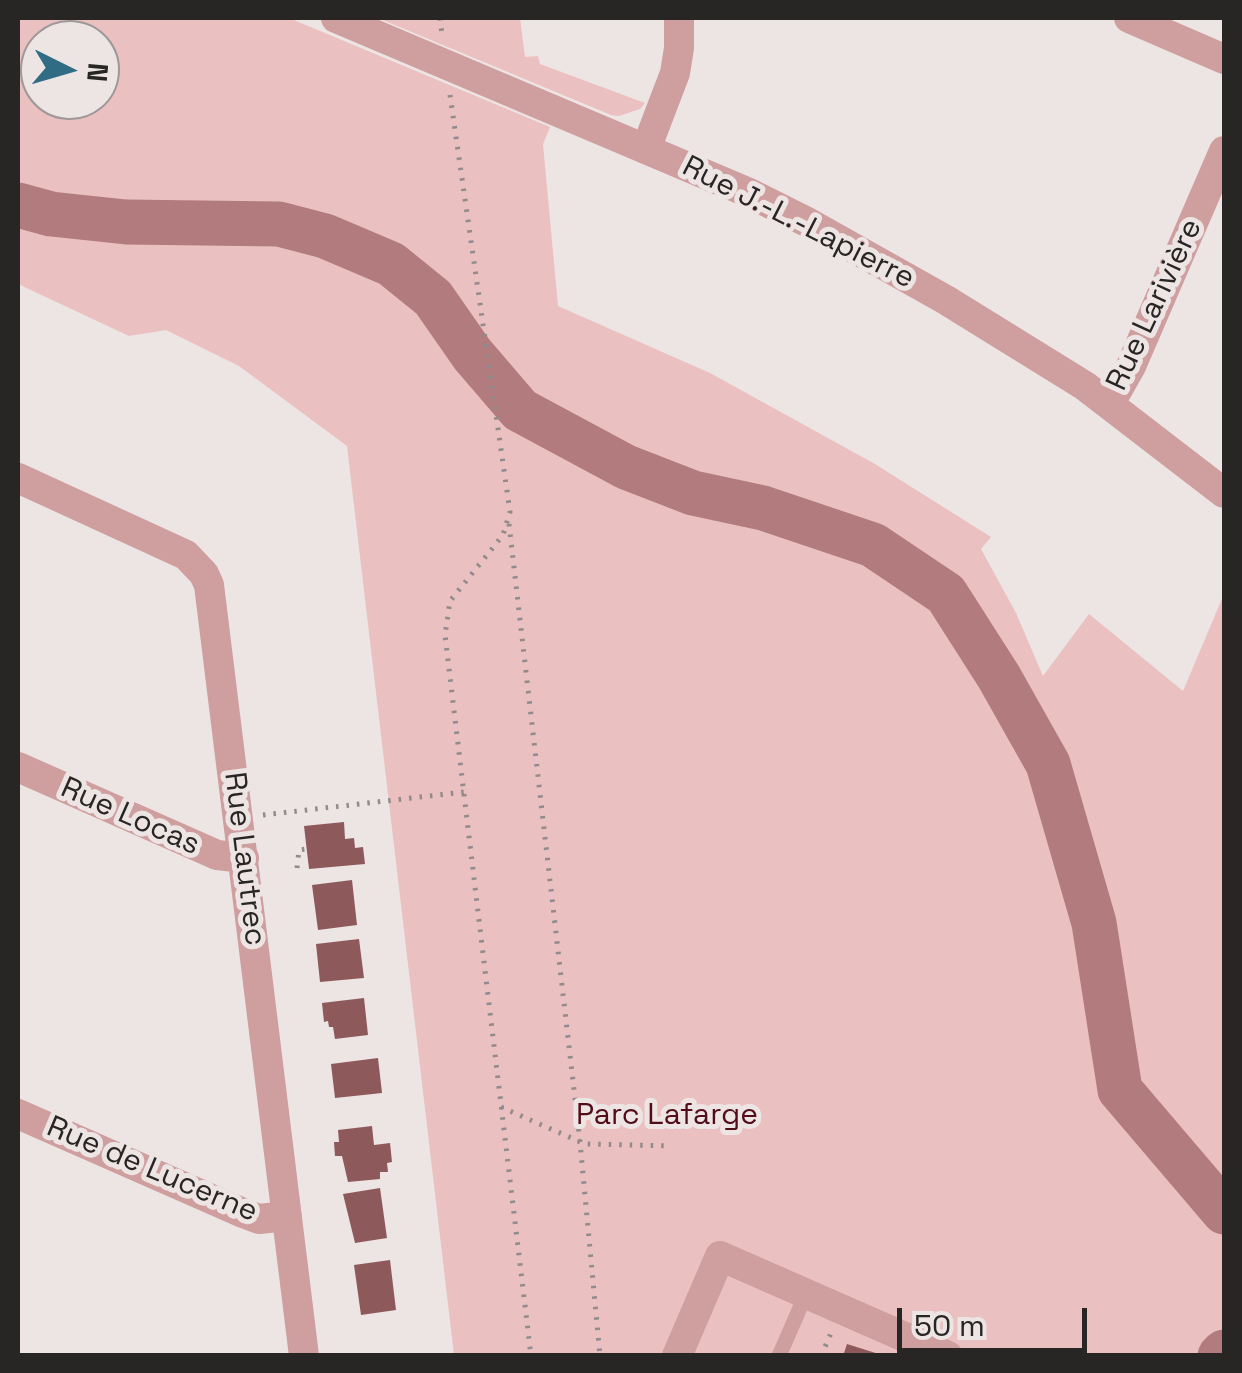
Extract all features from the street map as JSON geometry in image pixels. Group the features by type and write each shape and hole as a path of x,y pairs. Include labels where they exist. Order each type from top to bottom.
{"street":[{"name":"Rue J.-L.-Lapierre","path":"336,18 747,192 880,262 1110,403 1224,493"},
{"path":"646,149 675,73 679,18"},
{"path":"1129,18 1224,59"},
{"name":"Rue Larivière","path":"1110,403 1131,366 1224,151"},
{"name":"Rue Lautrec","path":"18,478 170,546 186,555 204,574 211,599 304,1356"},
{"name":"Rue Locas","path":"18,767 217,855 244,858"},
{"name":"Rue de Lucerne","path":"18,1114 251,1216 288,1216"},
{"path":"677,1356 720,1256 948,1356"}],"lane":[{"path":"779,1356 806,1294"}],"path":[{"path":"448,85 509,521 580,1142 600,1356"},
{"path":"509,521 504,535 457,590 446,612 445,636 531,1356"},
{"path":"254,816 464,792"},
{"path":"297,868 299,850 306,848"},
{"path":"502,1107 580,1142 608,1147 669,1146"},
{"path":"820,1331 831,1332 821,1356"}],"green space":[{"name":"Parc Lafarge","path":"18,18 289,18 550,127 543,144 558,306 710,373 875,464 991,537 981,549 1016,613 1043,676 1089,614 1183,691 1224,594 1224,1355 454,1355 347,446 239,366 166,330 129,336 18,284"},
{"path":"378,18 520,18 525,57 538,56 540,64 645,103 640,109 611,115"}],"building":[{"path":"344,822 345,839 354,838 355,848 363,847 365,864 309,869 304,826"},
{"path":"352,880 357,925 318,930 312,885"},
{"path":"359,939 364,978 320,982 316,944"},
{"path":"364,998 368,1035 335,1039 333,1027 324,1022 322,1003"},
{"path":"378,1058 382,1093 335,1098 331,1064"},
{"path":"372,1126 374,1145 390,1143 392,1162 387,1163 388,1172 380,1172 380,1179 348,1182 342,1156 335,1156 338,1130"},
{"path":"380,1188 387,1238 355,1243 343,1194"},
{"path":"390,1260 396,1310 361,1315 354,1265"},
{"path":"847,1344 882,1355 843,1356"}],"waterway":[{"path":"18,205 51,214 126,222 279,224 325,236 391,264 433,298 472,354 520,410 626,467 693,493 763,508 873,545 946,594 1048,764 1094,923 1120,1090 1224,1212"},
{"path":"1220,1356 1224,1352"}]}
